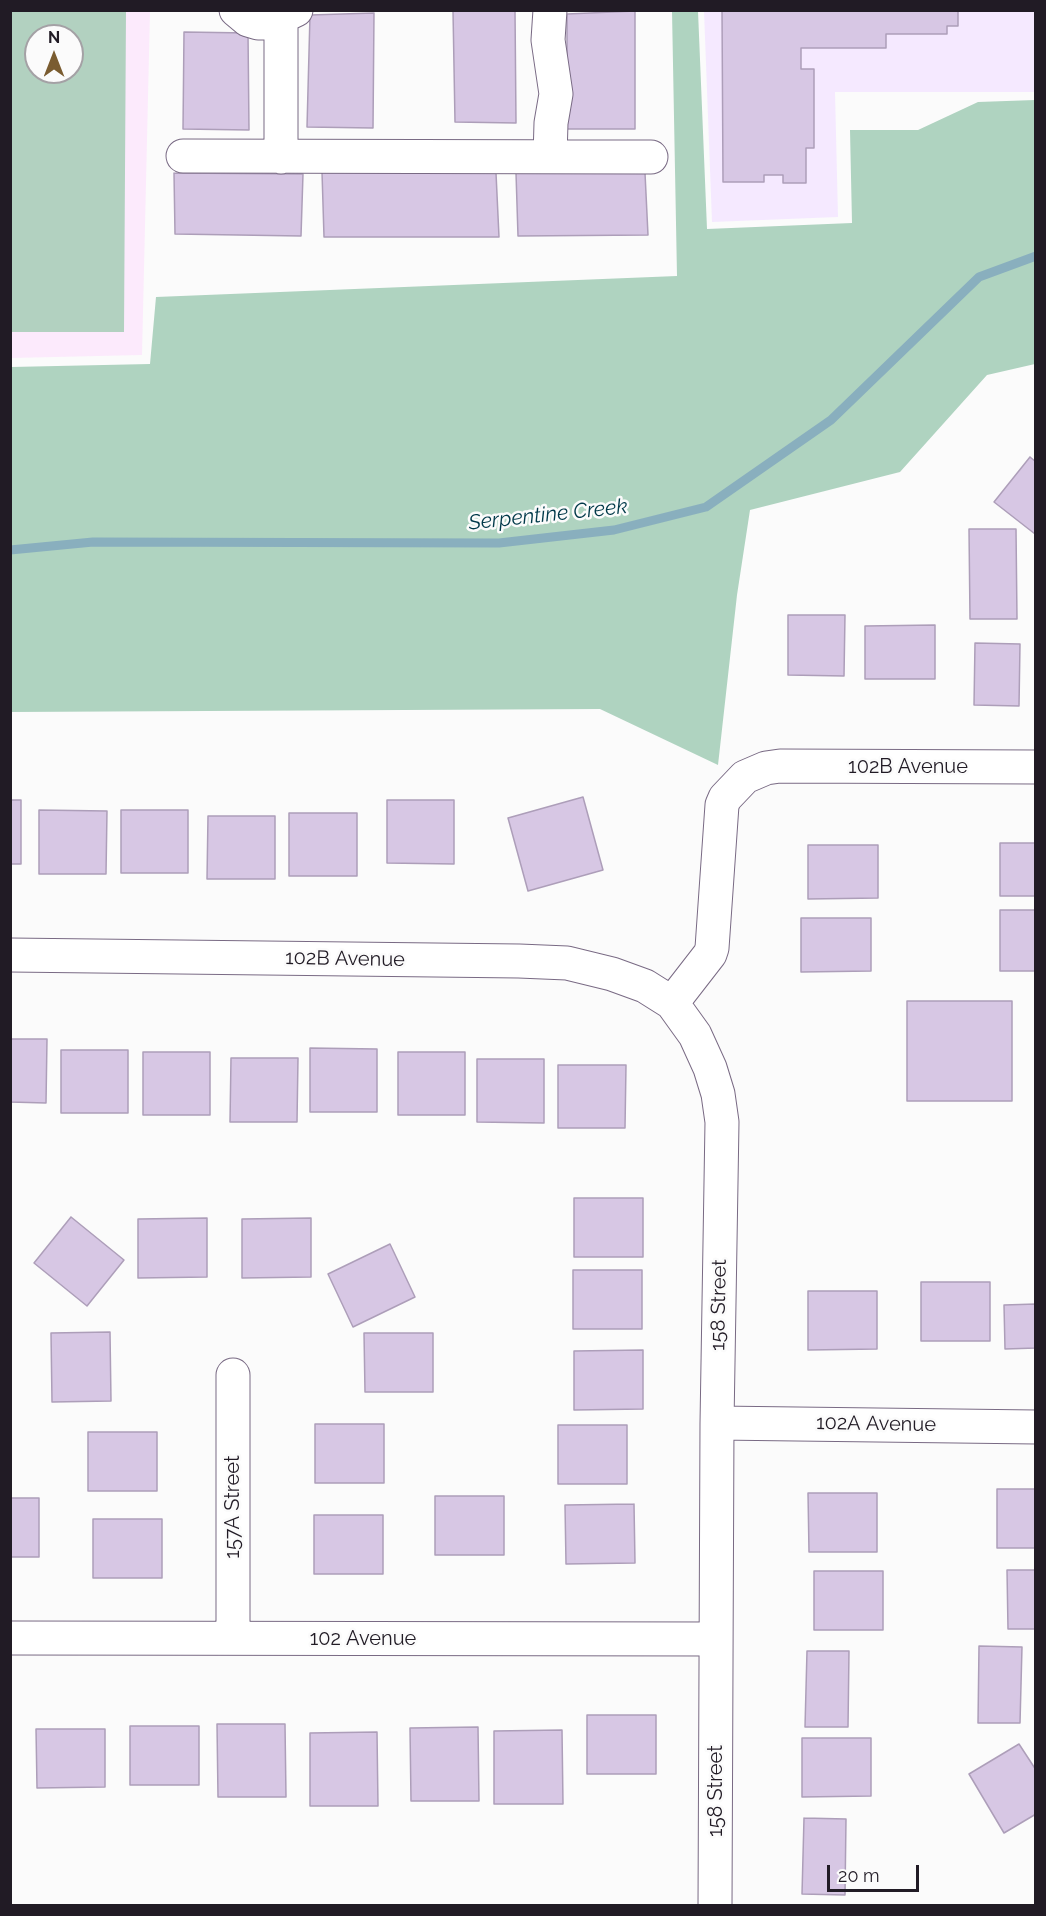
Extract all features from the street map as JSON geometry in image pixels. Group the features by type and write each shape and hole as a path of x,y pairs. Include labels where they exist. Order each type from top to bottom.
{"street":[{"path":"236,10 248,21 258,23 269,23 289,15 281,157"},
{"path":"550,10 548,40 556,94 550,123 550,157"},
{"path":"183,156 651,157"},
{"name":"102B Avenue","path":"10,955 519,960 567,963 612,974 645,986 672,1003 710,954 712,948 722,805 725,798 745,777 766,768 780,766 1035,767"},
{"name":"158 Street","path":"672,1003 695,1035 710,1068 718,1094 722,1122 717,1423 715,1905"},
{"name":"157A Street","path":"233,1375 233,1638"},
{"name":"102A Avenue","path":"717,1423 1035,1427"},
{"name":"102 Avenue","path":"10,1638 716,1639"}],"shaded area":[{"path":"10,11 150,11 142,355 11,358"},
{"path":"704,11 1035,11 1035,92 835,92 838,217 712,222"}],"green space":[{"path":"11,10 126,11 124,332 11,332"},
{"path":"672,11 698,11 707,229 852,223 850,130 918,130 978,102 1035,100 1035,364 987,375 900,472 750,510 737,595 718,765 600,709 11,712 11,367 150,364 156,297 677,276"}],"building":[{"path":"515,10 516,123 455,122 453,11"},
{"path":"722,10 958,10 958,26 947,26 947,34 886,34 886,48 801,48 801,69 814,69 814,148 806,148 806,183 783,183 783,175 764,175 764,182 723,182"},
{"path":"635,11 635,129 567,129 567,14"},
{"path":"374,13 373,128 307,127 310,15"},
{"path":"184,32 248,33 249,130 183,129"},
{"path":"322,172 496,173 499,237 324,237"},
{"path":"174,173 303,174 301,236 175,234"},
{"path":"516,173 645,173 648,235 518,236"},
{"path":"1030,457 1036,462 1035,534 994,502"},
{"path":"969,529 1016,529 1017,619 970,619"},
{"path":"788,615 845,615 844,676 788,675"},
{"path":"935,625 935,679 865,679 865,626"},
{"path":"975,643 1020,644 1019,706 974,705"},
{"path":"583,797 603,870 528,891 508,818"},
{"path":"10,800 21,800 21,864 10,864"},
{"path":"387,800 454,800 454,864 387,863"},
{"path":"39,810 107,811 106,874 39,874"},
{"path":"121,810 188,810 188,873 121,873"},
{"path":"289,813 357,813 357,876 289,876"},
{"path":"208,816 275,816 275,879 207,879"},
{"path":"1000,843 1036,843 1036,896 1000,896"},
{"path":"808,845 878,845 878,898 808,899"},
{"path":"1000,910 1036,910 1036,971 1000,971"},
{"path":"801,918 871,918 871,971 801,972"},
{"path":"907,1001 1012,1001 1012,1101 907,1101"},
{"path":"10,1039 47,1039 46,1103 10,1102"},
{"path":"310,1048 377,1049 377,1112 310,1112"},
{"path":"61,1050 128,1050 128,1113 61,1113"},
{"path":"143,1052 210,1052 210,1115 143,1115"},
{"path":"398,1052 465,1052 465,1115 398,1115"},
{"path":"231,1058 298,1058 297,1122 230,1122"},
{"path":"477,1059 544,1059 544,1123 477,1122"},
{"path":"558,1065 626,1065 625,1128 558,1128"},
{"path":"574,1198 643,1198 643,1257 574,1257"},
{"path":"71,1217 124,1260 87,1306 34,1263"},
{"path":"207,1218 207,1277 138,1278 138,1219"},
{"path":"311,1218 311,1277 242,1278 242,1219"},
{"path":"390,1244 415,1297 353,1327 328,1274"},
{"path":"573,1270 642,1270 642,1329 573,1329"},
{"path":"921,1282 990,1282 990,1341 921,1341"},
{"path":"808,1291 877,1291 877,1349 808,1350"},
{"path":"1036,1304 1036,1348 1005,1349 1004,1305"},
{"path":"110,1332 111,1401 52,1402 51,1333"},
{"path":"364,1333 433,1333 433,1392 365,1392"},
{"path":"643,1350 643,1409 574,1410 574,1351"},
{"path":"315,1424 384,1424 384,1483 315,1483"},
{"path":"558,1425 627,1425 627,1484 558,1484"},
{"path":"88,1432 157,1432 157,1491 88,1491"},
{"path":"997,1489 1036,1489 1036,1548 997,1548"},
{"path":"808,1493 877,1493 877,1552 809,1552"},
{"path":"435,1496 504,1496 504,1555 435,1555"},
{"path":"10,1498 39,1498 39,1557 10,1557"},
{"path":"634,1504 635,1563 566,1564 565,1505"},
{"path":"314,1515 383,1515 383,1574 314,1574"},
{"path":"93,1519 162,1519 162,1578 93,1578"},
{"path":"1007,1570 1036,1570 1036,1629 1008,1629"},
{"path":"814,1571 883,1571 883,1630 814,1630"},
{"path":"979,1646 1022,1647 1020,1723 978,1723"},
{"path":"807,1651 849,1651 848,1727 805,1727"},
{"path":"587,1715 656,1715 656,1774 587,1774"},
{"path":"217,1724 285,1724 286,1797 218,1797"},
{"path":"130,1726 199,1726 199,1785 130,1785"},
{"path":"478,1727 479,1801 411,1801 410,1728"},
{"path":"36,1729 105,1729 105,1787 37,1788"},
{"path":"562,1730 563,1804 494,1804 494,1731"},
{"path":"377,1732 378,1806 310,1806 310,1733"},
{"path":"802,1738 871,1738 871,1796 802,1797"},
{"path":"1019,1744 1036,1770 1036,1814 1004,1833 969,1774"},
{"path":"804,1818 846,1819 845,1895 802,1894"}],"waterway":[{"name":"Serpentine Creek","path":"10,550 93,542 499,543 614,530 706,507 831,420 979,277 1036,256"}]}
